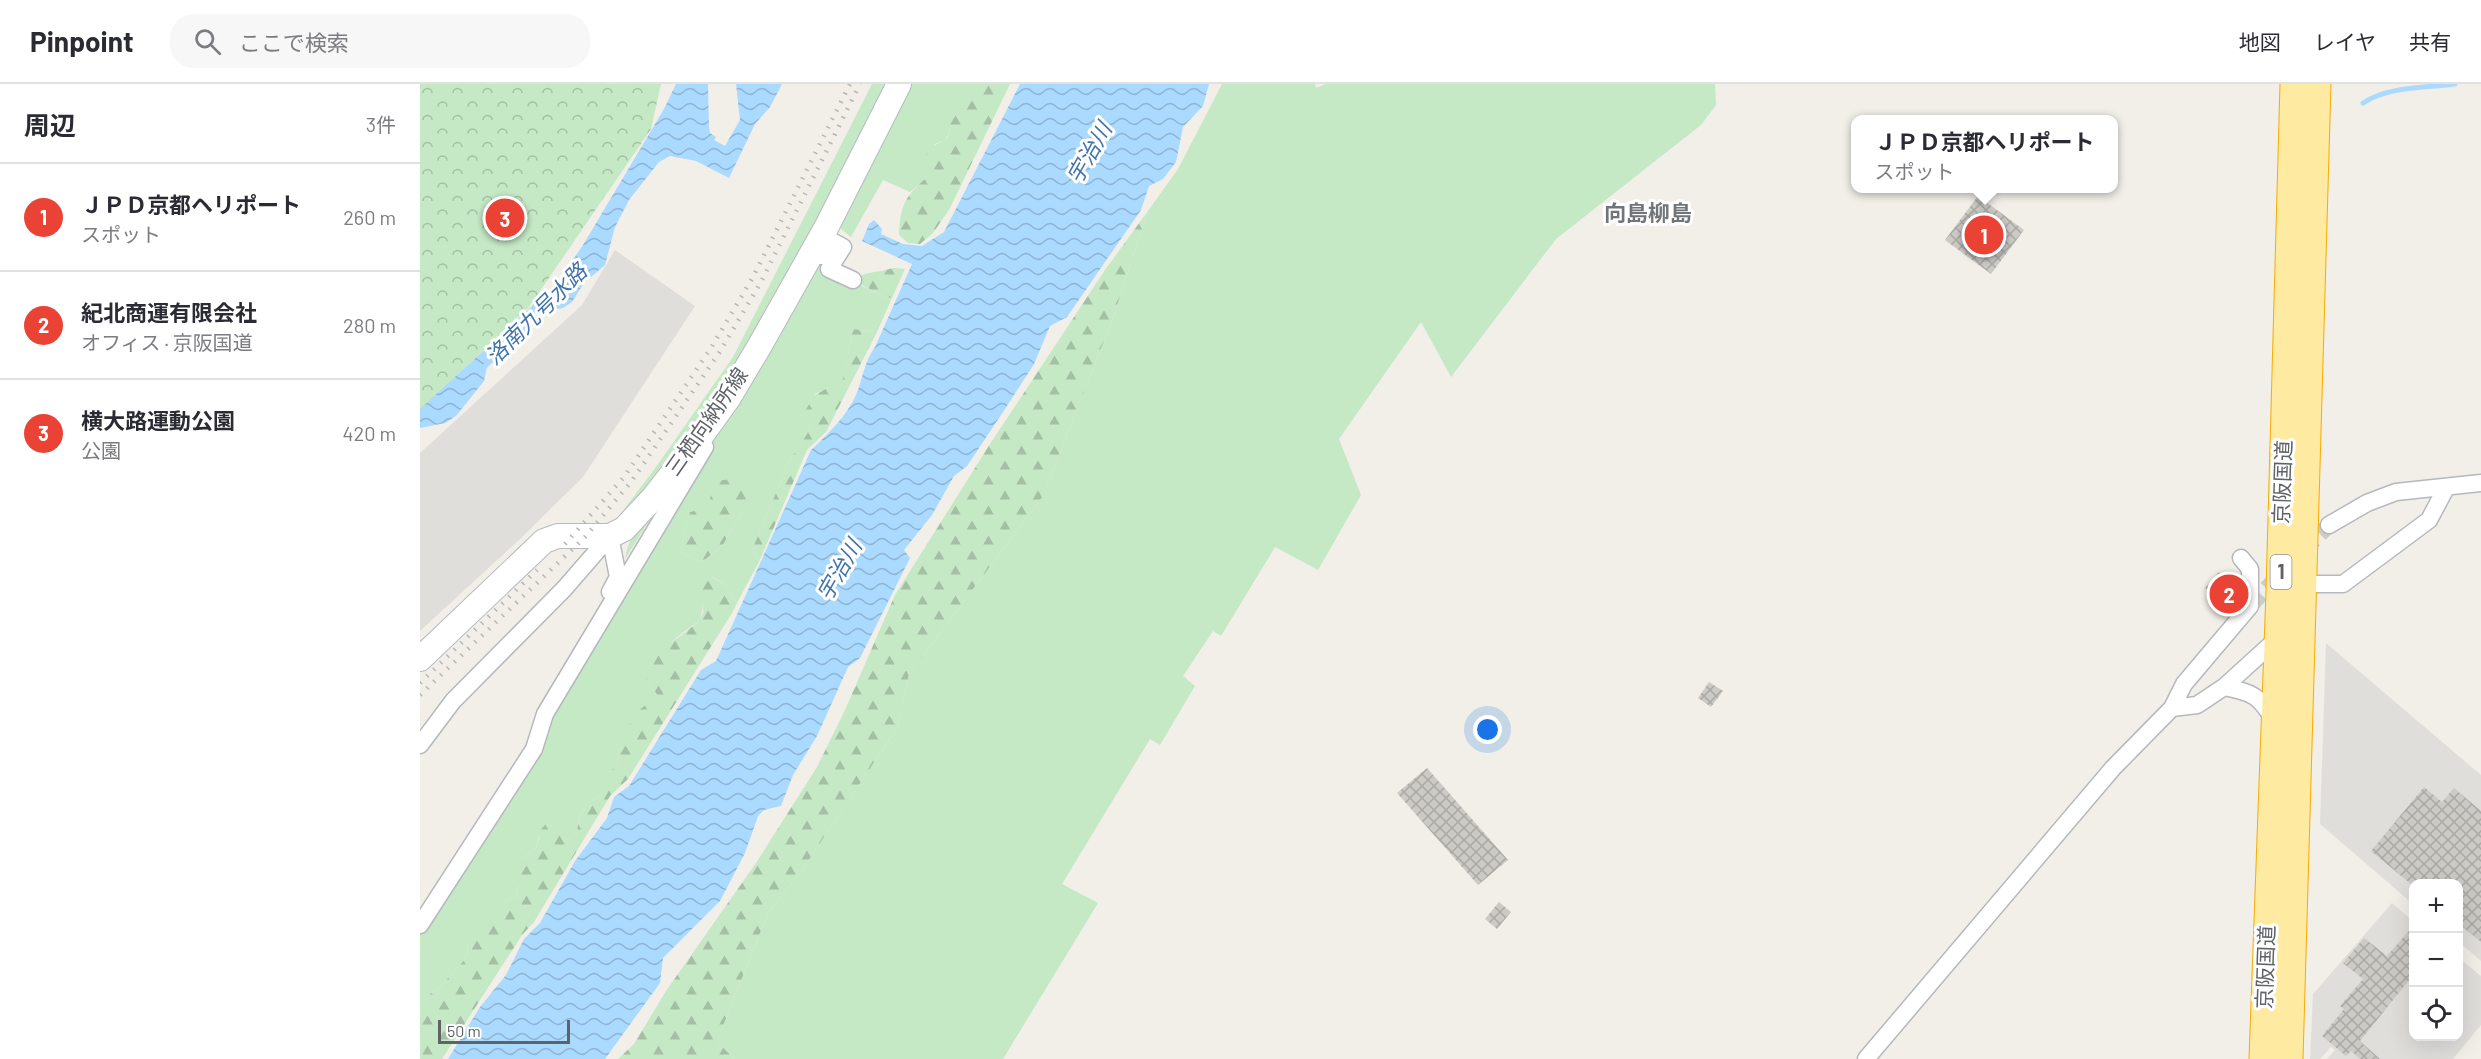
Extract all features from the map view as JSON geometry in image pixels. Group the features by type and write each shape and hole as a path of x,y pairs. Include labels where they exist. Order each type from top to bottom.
{"highway":[{"name":"京阪国道","path":"2263,1059 2294,84"},
{"name":"京阪国道","path":"2289,1059 2317,84"}],"main road":[{"name":"三栖向納所線","path":"610,536 624,530 653,498 728,399 826,228 899,84"},
{"path":"420,659 544,541 558,536 610,536"}],"street":[{"path":"420,925 534,749 545,714 707,442 755,369 830,240 843,247 829,269 852,280"},
{"path":"2329,525 2367,503 2396,492 2481,483"},
{"path":"2303,584 2343,584 2428,520 2446,488"},
{"path":"610,536 631,571"},
{"path":"420,745 453,701 564,590 610,536"},
{"path":"420,913 474,832 618,576 610,536"},
{"path":"1866,1059 2113,768 2172,708 2184,684 2250,606 2250,569 2241,558"},
{"path":"2172,708 2198,705 2224,687 2278,638"},
{"path":"2224,687 2244,691 2262,700 2274,721"}],"shaded area":[{"path":"615,250 695,306 583,477 519,540 420,631 420,453 582,305"},
{"path":"2326,643 2481,775 2481,961 2463,945 2463,879 2409,879 2409,901 2320,824"},
{"path":"2392,903 2409,918 2409,1041 2463,1041 2463,961 2481,976 2481,1025 2453,1059 2327,1059 2335,1050 2331,1047 2320,1059 2310,1059 2313,994"}],"green space":[{"path":"420,84 661,84 651,129 529,307 420,410"},
{"path":"872,84 889,84 803,251 730,382 622,519 619,516 733,357"},
{"path":"912,84 969,84 969,91 950,126 949,134 945,140 935,144 925,179 910,192 883,180 851,237 836,225"},
{"path":"969,84 1010,84 949,210 933,233 920,244 908,243 899,235 904,204 925,179 926,155 933,146 947,137 950,130 949,110 957,99 968,91"},
{"path":"1222,84 1315,84 1316,88 1326,84 1715,84 1716,105 1701,125 1556,239 1451,377 1421,322 1339,439 1361,495 1318,570 1275,547 1221,636 1213,631 1183,676 1195,686 1160,745 1150,739 1062,884 1098,903 1003,1059 734,1059 717,1041 768,913 800,873 897,728 909,674 1043,496 1113,318 1148,211 1178,169"},
{"path":"1148,211 1113,318 1043,496 909,674 897,728 800,873 768,913 717,1041 734,1059 618,1059 634,1044 666,991 756,863 817,767 845,710 895,595 990,444 1105,270"},
{"path":"830,240 829,269 884,297 892,298 877,332 853,329 843,380 815,394 812,426 789,462 752,550 759,562 737,603 726,585 712,577 702,588 701,617 665,649 658,660 647,681 658,696 619,747 618,766 603,775 603,793 584,808 577,832 562,843 561,823 539,836 536,848 519,861 519,885 516,896 500,905 468,942 467,957 441,986 430,994 420,1009 420,925","holes":["745,506 723,545 702,562 681,552 690,512"]},
{"path":"893,268 905,269 892,298 884,297 853,280 867,274"},
{"path":"853,329 877,332 826,432 807,450 759,562 752,550 789,462 812,426 805,411 815,395 843,379"},
{"path":"733,479 747,486 745,506 723,545 702,562 681,552 690,512 708,508 714,481"},
{"path":"664,497 625,559 634,533"},
{"path":"711,577 726,585 737,603 732,613 628,779 610,796 534,922 522,935 442,1059 420,1059 420,1009 430,994 441,986 467,957 468,942 481,922 500,905 516,896 519,885 514,873 519,861 536,848 542,828 555,815 561,823 563,842 577,832 584,808 603,793 603,775 618,766 619,747 635,713 658,696 647,681 644,664 697,623 703,613 701,589"}],"water":[{"path":"676,84 708,84 710,133 716,137 714,140 725,146 740,120 736,84 782,84 770,107 755,124 729,178 696,161 670,156 659,162 629,200 615,227 605,265 584,283 572,302 563,308 531,314 489,357 484,381 456,416 445,423 420,428 420,409 557,283 583,245 664,109"},
{"name":"宇治川","path":"1020,84 1209,84 1203,106 1183,127 1176,162 1163,179 1149,186 1141,210 1067,317 1050,326 1034,364 1005,409 967,466 954,476 932,515 904,550 910,558 860,658 848,667 817,736 793,775 781,806 764,810 758,816 745,853 720,901 663,958 660,983 605,1059 448,1059 480,1007 506,975 524,939 540,923 575,861 607,818 614,797 629,786 701,670 716,661 811,450 836,425 852,403 868,358 912,264 862,241 869,224 874,220 882,229 881,234 903,244 922,246 944,232"}],"building":[{"path":"1978,196 2024,230 1991,274 1945,240"},
{"path":"2219,572 2240,589 2230,603 2225,599 2223,602 2205,588"},
{"path":"1709,682 1723,691 1711,707 1698,698"},
{"path":"1427,768 1508,860 1478,885 1397,793"},
{"path":"2424,787 2442,802 2454,788 2481,811 2481,942 2463,927 2463,879 2409,879 2409,882 2371,851"},
{"path":"1499,902 1511,912 1497,929 1485,919"},
{"path":"2409,931 2409,980 2360,1041 2380,1059 2360,1059 2351,1051 2346,1056 2322,1036 2344,1009 2340,1006 2363,979 2343,963 2364,938 2387,956"}],"waterway":[{"path":"2363,103 2384,93 2455,84"},
{"name":"洛南九号水路","path":"482,369 550,306"}],"tunnel":[{"path":"2303,551 2329,525"},
{"path":"2250,606 2282,572"}],"railway":[{"path":"565,544 624,477 711,348 753,277 850,84"},
{"path":"420,695 585,537 631,482 719,353 761,282 860,84"},
{"path":"420,683 537,570"}],"place":[{"name":"横大路運動公園","path":"505,218"},
{"name":"ＪＰＤ京都ヘリポート","path":"1984,235"},
{"name":"紀北商運有限会社","path":"2229,594"}],"district":[{"name":"向島柳島","path":"1648,213"}]}
